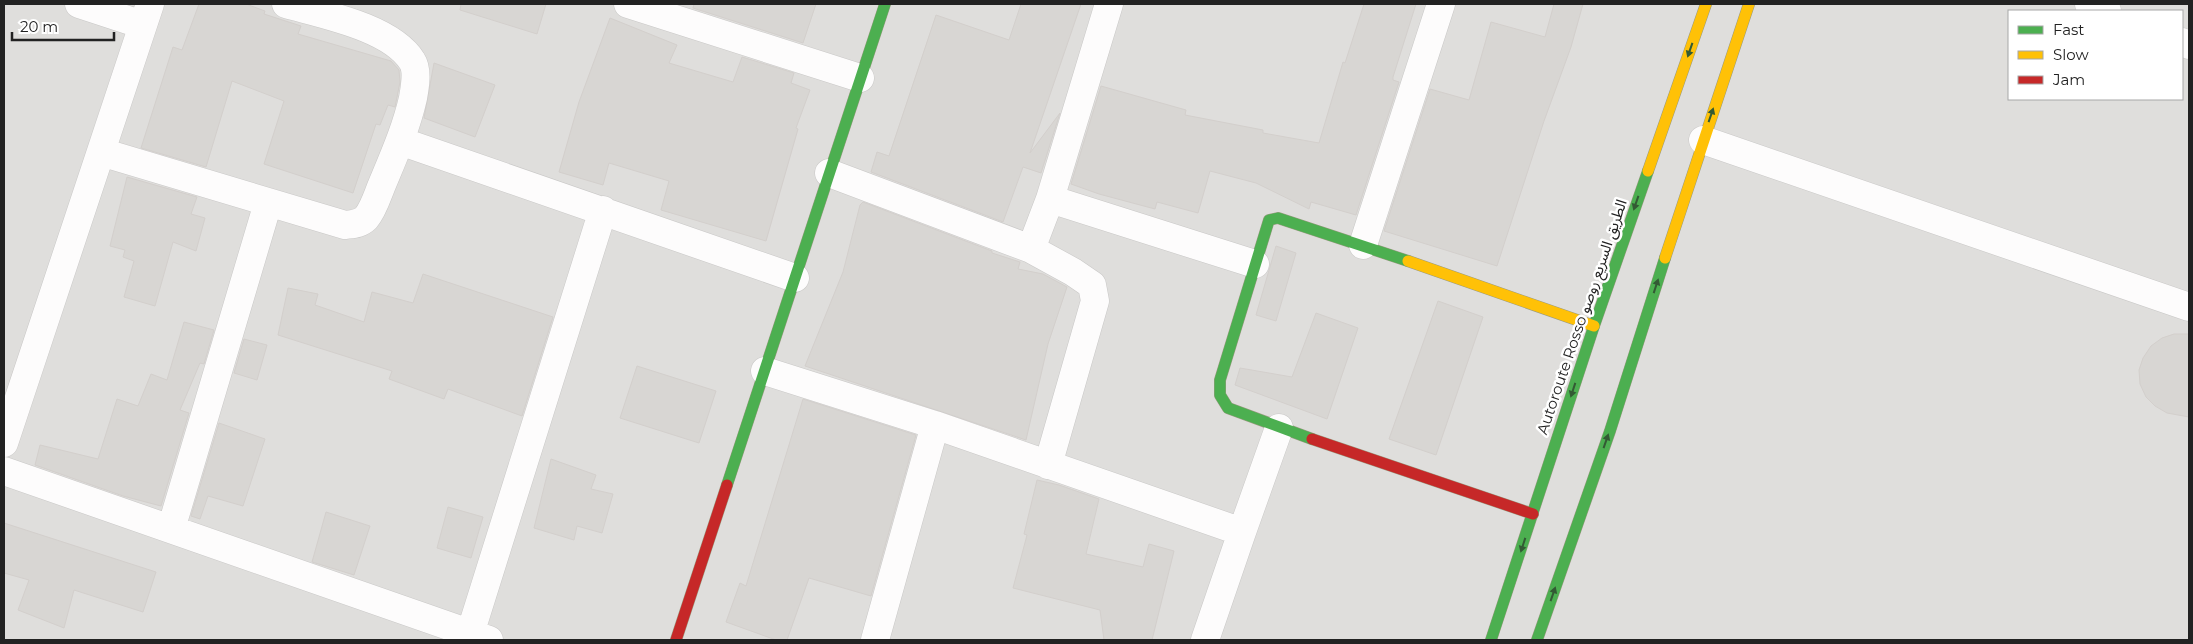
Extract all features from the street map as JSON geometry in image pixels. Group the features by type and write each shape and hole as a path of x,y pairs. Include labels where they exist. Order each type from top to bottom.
{"main road":[{"path":"676,640 884,4"},
{"name":"Autoroute Rosso الطريق السريع روصو","path":"1492,640 1594,326 1706,4"},
{"path":"1537,640 1610,431 1702,140 1749,4"},
{"path":"1533,514 1279,428 1228,408 1221,402 1218,392 1236,321 1269,220 1278,218 1363,245 1594,326"}],"street":[{"path":"4,443 146,14 79,4"},
{"path":"101,152 268,204 345,225 357,224 366,218 400,141 413,98 416,78 413,62 405,52 358,14 286,4"},
{"path":"628,4 691,13 860,78"},
{"path":"1031,249 1050,199 1109,4"},
{"path":"1363,245 1441,4"},
{"path":"2089,4 2104,10"},
{"path":"1702,140 2189,307"},
{"path":"400,141 795,278"},
{"path":"829,173 1031,249 1073,272 1092,285 1095,301 1048,464"},
{"path":"1050,199 1256,264"},
{"path":"170,529 268,204"},
{"path":"4,472 480,637 603,210"},
{"path":"764,371 935,425 1242,532"},
{"path":"875,640 935,425"},
{"path":"1205,640 1279,428"}],"shaded area":[{"path":"4,4 2189,4 2189,640 4,640"}],"building":[{"path":"199,4 246,4 265,11 264,14 301,26 298,34 391,61 399,70 400,82 395,107 388,105 380,125 376,124 353,193 264,164 284,101 232,81 206,167 141,148 173,47 182,50"},
{"path":"461,4 546,4 537,34 460,10"},
{"path":"694,4 816,4 803,43 693,8"},
{"path":"1021,4 1081,4 1030,153 1060,113 1041,173 1023,167 1003,222 871,172 877,152 889,156 936,15 1009,40"},
{"path":"1364,4 1416,4 1393,77 1393,80 1399,82 1356,215 1311,202 1309,209 1256,183 1210,171 1198,213 1157,202 1155,209 1099,194 1071,184 1101,86 1186,110 1185,115 1263,130 1263,133 1319,143 1343,62 1345,63"},
{"path":"1554,4 1583,4 1571,47 1544,121 1497,266 1384,231 1430,89 1469,100 1491,22 1545,37"},
{"path":"610,18 677,45 669,63 733,82 742,57 794,73 791,83 810,90 796,128 798,129 766,241 661,210 669,181 609,163 603,185 559,172 579,102"},
{"path":"434,63 495,85 475,137 424,118"},
{"path":"127,177 197,197 191,214 205,218 196,251 173,242 155,306 124,297 134,261 123,257 125,250 110,246"},
{"path":"863,202 992,251 992,253 1020,262 1018,269 1043,274 1067,287 1048,344 1026,440 805,366 843,272 860,205"},
{"path":"1276,246 1296,253 1276,321 1256,315"},
{"path":"423,274 553,317 522,416 448,389 444,399 389,379 392,371 278,335 288,288 318,294 315,305 364,322 372,292 413,303"},
{"path":"1438,301 1483,317 1436,455 1389,439"},
{"path":"1316,313 1358,328 1327,419 1235,385 1240,368 1292,377"},
{"path":"184,322 214,330 204,364 200,363 180,410 189,413 161,506 123,496 35,465 40,445 98,459 117,399 138,406 151,374 167,380"},
{"path":"2174,334 2189,334 2189,417 2167,413 2155,406 2146,397 2140,384 2139,370 2143,358 2151,346 2162,338"},
{"path":"244,339 267,345 257,380 234,373"},
{"path":"637,366 716,391 699,443 620,418"},
{"path":"803,399 916,435 871,596 809,578 787,640 776,640 726,622 740,583 746,586"},
{"path":"219,423 265,439 243,506 208,496 200,519 191,516"},
{"path":"551,459 596,475 591,489 613,494 602,533 577,526 574,540 534,528"},
{"path":"1037,480 1059,485 1099,499 1086,554 1143,567 1149,544 1174,551 1152,640 1104,640 1100,610 1013,588 1027,535 1024,534"},
{"path":"448,507 483,517 471,558 437,548"},
{"path":"326,512 370,526 354,575 312,562"},
{"path":"4,523 156,572 143,612 74,590 64,628 18,610 29,580 4,573"}],"traffic: fast":[{"path":"727,485 885,4"},
{"path":"1491,640 1594,326 1648,171"},
{"path":"1312,439 1228,408 1220,395 1220,380 1269,220 1278,218 1408,261"},
{"path":"1537,640 1610,431 1665,258"}],"traffic: slow":[{"path":"1648,171 1706,4"},
{"path":"1665,258 1749,4"},
{"path":"1408,261 1594,326"}],"traffic: jam":[{"path":"1312,439 1533,514"},
{"path":"676,640 727,485"}]}
